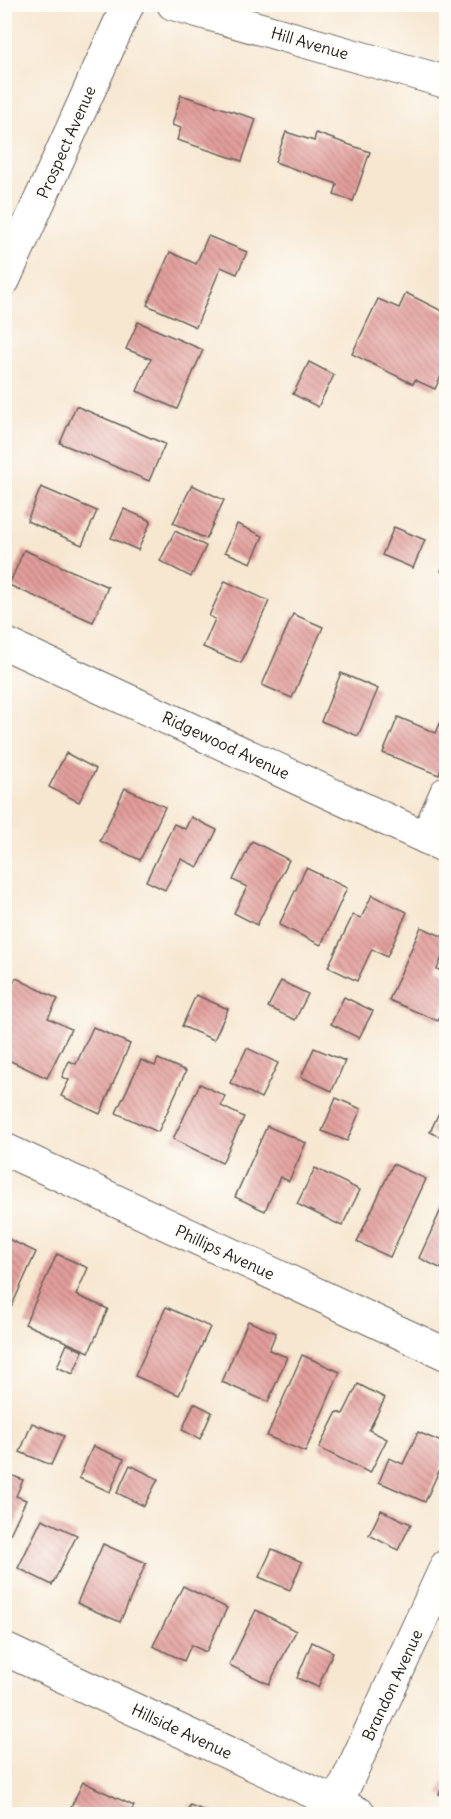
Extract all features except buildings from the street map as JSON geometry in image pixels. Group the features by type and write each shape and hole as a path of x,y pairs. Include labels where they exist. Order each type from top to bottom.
{"street":[{"name":"Prospect Avenue","path":"4,280 128,4"},
{"name":"Hill Avenue","path":"174,4 447,82"},
{"name":"Ridgewood Avenue","path":"4,644 436,843"},
{"path":"436,843 447,793"},
{"name":"Phillips Avenue","path":"4,1149 447,1354"},
{"name":"Brandon Avenue","path":"348,1809 447,1566"},
{"name":"Hillside Avenue","path":"4,1649 348,1809"}]}
